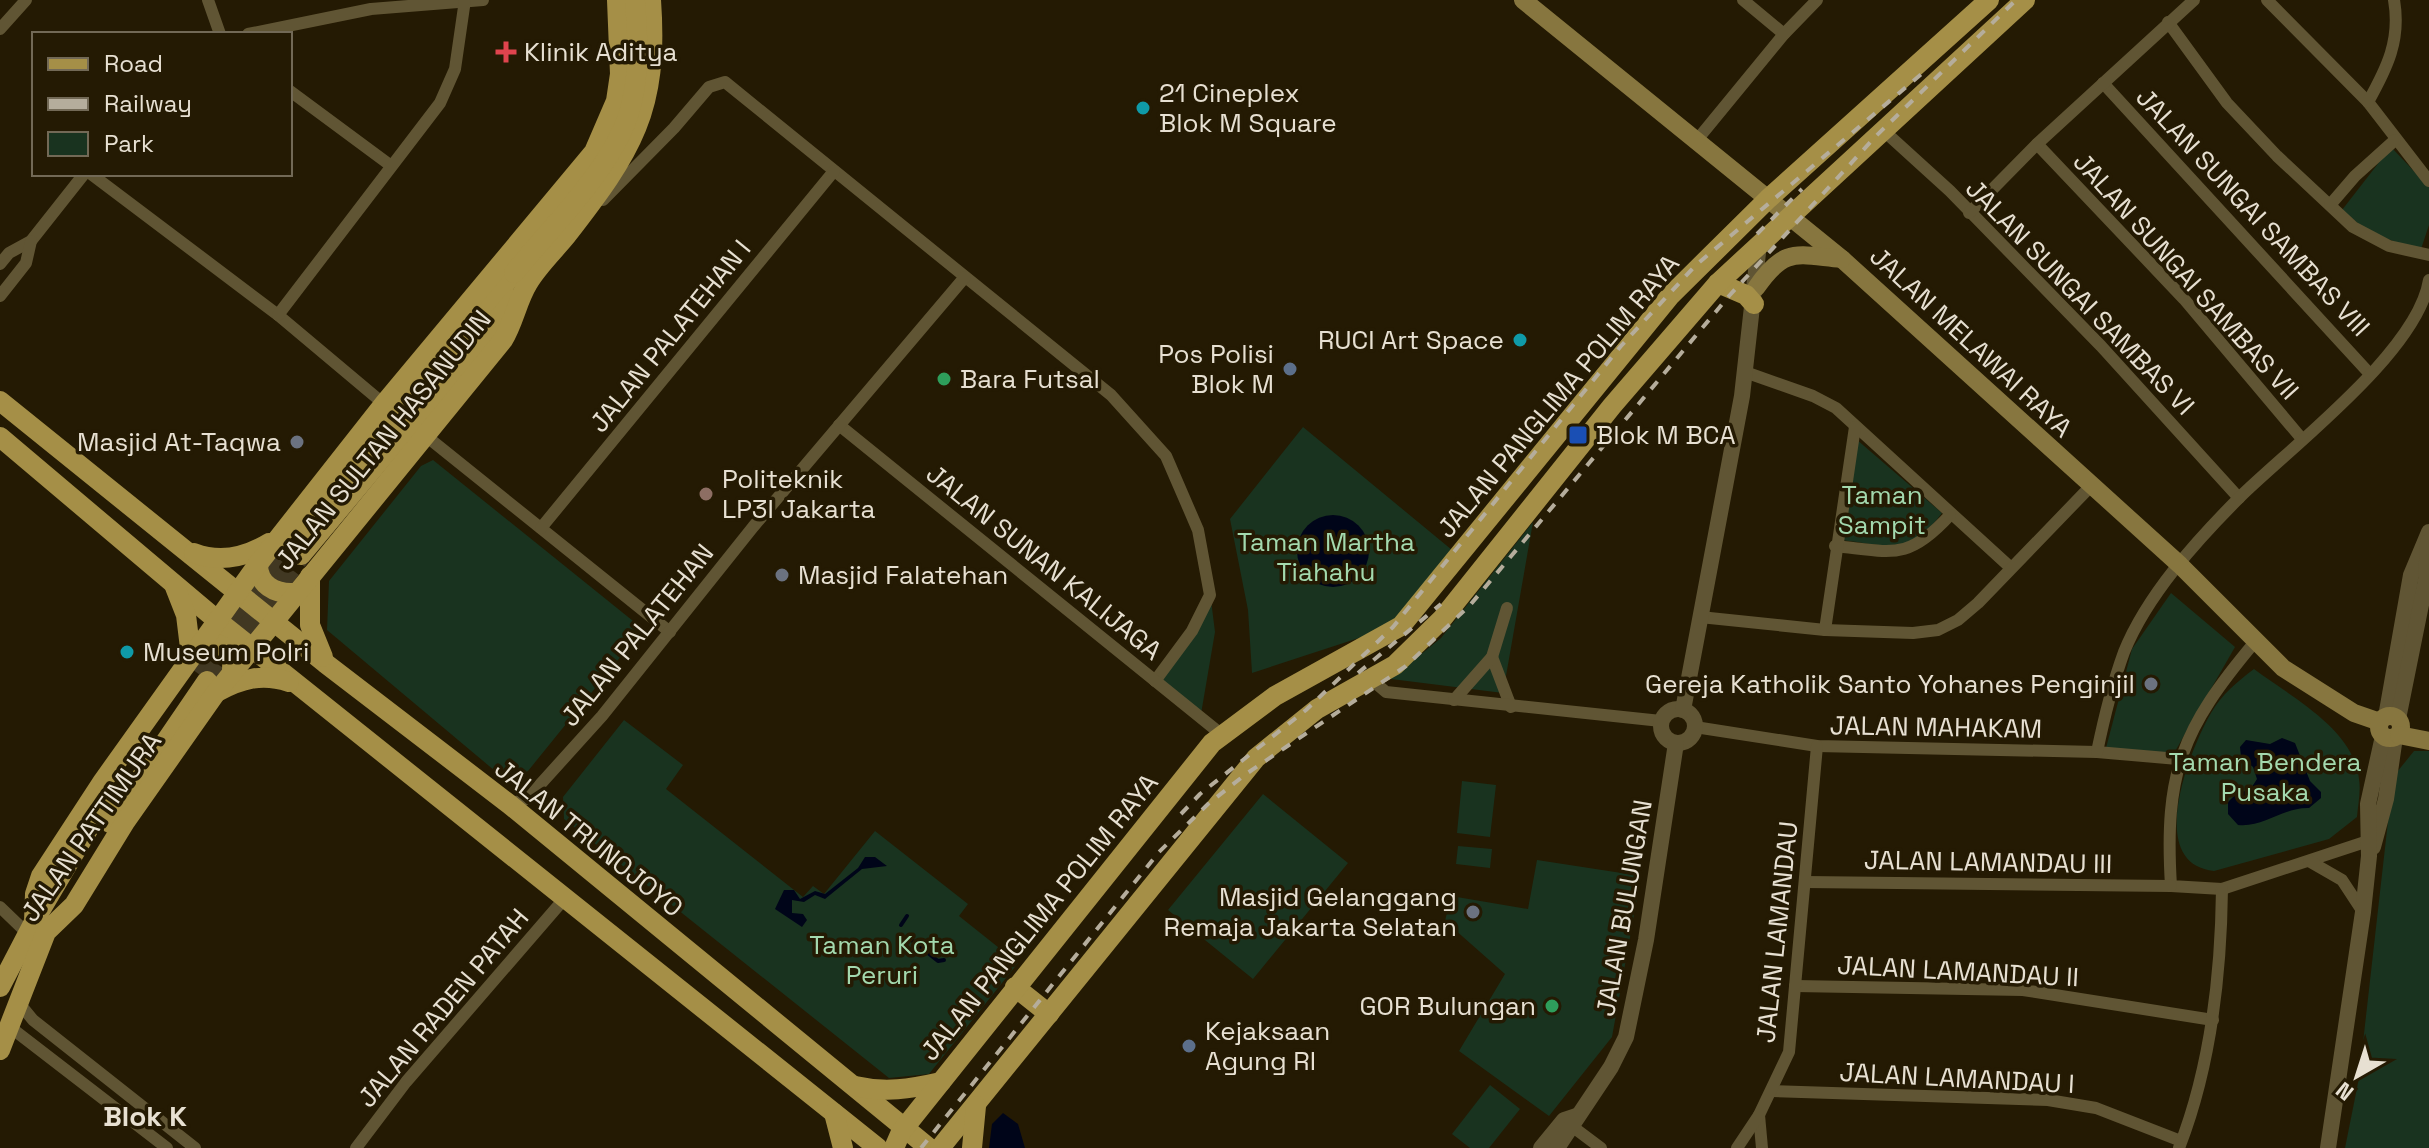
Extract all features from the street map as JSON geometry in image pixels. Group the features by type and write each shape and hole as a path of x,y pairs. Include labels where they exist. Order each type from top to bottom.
{"main road":[{"name":"JALAN SULTAN HASANUDIN","path":"218,621 258,564 290,545 384,404 594,152 616,101 622,61 615,0"},
{"name":"JALAN MELAWAI RAYA","path":"1523,0 1842,259 2090,487 2180,565 2254,643 2330,700 2392,727"},
{"name":"JALAN PANGLIMA POLIM RAYA","path":"900,1136 1015,987 1221,734 1275,696 1401,626 1670,296 1768,199 1989,0"},
{"name":"JALAN PANGLIMA POLIM RAYA","path":"940,1148 1256,758 1317,709 1395,665 1442,619 1637,376 1718,283 2025,0"},
{"name":"JALAN SULTAN HASANUDIN","path":"251,647 503,340 520,278 566,237 621,163 635,139 647,103 653,59 646,2"},
{"path":"182,549 207,558 249,555 290,545 520,278 597,170 624,125 634,87 646,2"},
{"path":"1718,283 1755,296 1781,258 1796,254 1842,259"},
{"path":"290,545 468,331 520,278"},
{"path":"468,331 482,288"},
{"path":"1617,359 1637,376"},
{"name":"JALAN TRUNOJOYO","path":"0,401 427,742 518,802 528,820 851,1085 900,1136 929,1148"},
{"path":"0,437 218,621 878,1148 900,1136"},
{"path":"258,564 260,578 268,586 278,592 294,593"},
{"path":"310,576 310,625 325,663"},
{"path":"174,584 202,670"},
{"name":"JALAN PATTIMURA","path":"0,987 36,929 74,905 125,822 202,670 218,621"},
{"path":"202,670 208,642 223,647 233,662 232,670"},
{"name":"JALAN PATTIMURA","path":"202,670 232,670 251,647"},
{"path":"202,670 234,683 263,676 300,686"},
{"name":"JALAN PATTIMURA","path":"0,1050 19,1003 36,929 35,894 41,876 202,670"},
{"path":"2392,727 2429,729"},
{"path":"2392,727 2429,741"},
{"path":"407,770 427,742"},
{"path":"1015,987 1049,1014"},
{"path":"851,1085 876,1091 904,1091 941,1082"},
{"path":"972,1148 976,1106"},
{"path":"834,1113 843,1148"}],"street":[{"path":"0,29 26,0"},
{"path":"208,0 219,32"},
{"path":"258,32 371,9 483,0"},
{"path":"615,0 646,2"},
{"path":"1743,0 1784,34"},
{"path":"1697,140 1784,34 1817,0"},
{"path":"1969,213 2037,144 2194,0"},
{"path":"2267,0 2368,102 2429,181"},
{"path":"2368,102 2391,57 2396,39 2394,0"},
{"path":"278,315 390,165 427,121 449,85 465,1"},
{"path":"2168,22 2227,103 2277,156 2330,205 2364,234 2389,246 2429,255"},
{"path":"566,237 674,128 702,93 717,83 725,82 745,96 1111,395 1166,456 1205,554 1210,595 1192,631 1155,681"},
{"name":"JALAN SUNGAI SAMBAS VIII","path":"2103,83 2369,373"},
{"path":"292,92 390,165"},
{"name":"JALAN SUNGAI SAMBAS VI","path":"1884,131 2101,346 2239,498"},
{"path":"2330,205 2355,176 2395,140"},
{"name":"JALAN SUNGAI SAMBAS VII","path":"2037,144 2184,299 2302,439"},
{"name":"JALAN PALATEHAN I","path":"541,528 834,171"},
{"path":"0,264 9,253 31,241 82,176"},
{"path":"94,176 278,315 384,404"},
{"path":"0,296 26,263 31,241"},
{"path":"1683,710 1745,372 1759,244"},
{"name":"JALAN PALATEHAN","path":"518,802 602,716 839,425 965,277"},
{"path":"2097,752 2108,700 2126,649 2148,609 2180,565 2239,498 2402,339 2429,280"},
{"path":"1745,372 1813,396 1836,408 2010,567"},
{"name":"JALAN SUNAN KALIJAGA","path":"839,425 1221,734"},
{"path":"1825,630 1855,427"},
{"path":"426,436 670,632"},
{"path":"1700,617 1825,630 1913,633 1938,630 1958,620 1978,603 2090,487"},
{"path":"1835,546 1892,552 1910,548 1928,539 1950,515"},
{"path":"2328,1148 2363,912 2368,804 2392,727 2426,580 2429,532"},
{"path":"1454,700 1492,657 1507,608"},
{"path":"2254,643 2211,698 2178,759 2169,822 2171,886 2222,889 2309,861 2368,848"},
{"path":"1492,657 1511,707"},
{"path":"1372,680 1386,692 1661,721"},
{"path":"1683,710 1694,720 1695,727 1689,739 1676,743 1664,736 1661,721 1670,711 1683,710"},
{"name":"JALAN MAHAKAM","path":"1695,727 1817,746 2097,752 2178,759"},
{"name":"JALAN BULUNGAN","path":"1557,1148 1571,1121 1611,1067 1626,1037 1646,940 1676,743"},
{"name":"JALAN LAMANDAU","path":"1737,1148 1772,1091 1789,1052 1817,746"},
{"path":"2309,861 2342,880 2363,912"},
{"name":"JALAN LAMANDAU III","path":"1805,882 2171,886"},
{"path":"2180,1144 2195,1104 2213,1020 2222,889"},
{"name":"JALAN RADEN PATAH","path":"356,1148 406,1082 565,898"},
{"path":"0,907 36,929"},
{"name":"JALAN LAMANDAU II","path":"1795,986 2023,990 2213,1020"},
{"path":"19,1003 33,1020 195,1148"},
{"path":"10,1027 167,1148"},
{"name":"JALAN LAMANDAU I","path":"1772,1091 2048,1100 2096,1108 2180,1144"},
{"path":"1759,1115 1762,1148"},
{"path":"1571,1121 1601,1148"},
{"name":"JALAN BULUNGAN","path":"1541,1148 1571,1121"}],"green space":[{"path":"2391,147 2429,187 2429,225 2420,252 2366,230 2342,210"},
{"name":"Taman Martha Tiahahu","path":"1303,427 1452,550 1400,617 1368,635 1252,673 1248,610 1230,519"},
{"name":"Taman Sampit","path":"1856,439 1942,513 1930,527 1909,542 1886,545 1842,540"},
{"path":"433,460 643,629 528,771 512,779 501,776 327,630 329,581 421,466"},
{"path":"1533,522 1503,693 1383,678 1414,660 1441,638"},
{"path":"2171,593 2235,647 2173,755 2106,748 2132,649"},
{"path":"1211,600 1215,632 1201,714 1156,674"},
{"name":"Taman Bendera Pusaka","path":"2254,669 2318,716 2346,745 2355,761 2359,779 2357,817 2329,839 2214,871 2193,864 2181,848 2177,827 2178,803 2193,752 2211,713 2225,694"},
{"name":"Taman Kota Peruri","path":"624,720 683,765 666,789 803,897 813,886 824,894 875,831 968,904 959,916 1018,963 929,1074 889,1078 564,819 563,797"},
{"name":"Taman Bendera Pusaka","path":"2414,751 2429,751 2429,1148 2345,1148 2359,1078 2393,777"},
{"path":"1462,781 1496,785 1490,837 1457,833"},
{"path":"1263,794 1348,863 1253,979 1168,910"},
{"path":"1458,846 1492,849 1490,868 1456,864"},
{"name":"GOR Bulungan","path":"1537,860 1641,876 1612,1037 1549,1116 1459,1051 1505,974 1445,921 1451,896 1528,909"},
{"path":"1490,1085 1520,1109 1489,1148 1470,1148 1452,1134"}],"water":[{"path":"1333,515 1353,521 1363,531 1369,551 1363,571 1353,581 1333,587 1313,581 1303,571 1297,551 1303,531 1313,521"},
{"path":"2282,738 2295,743 2310,781 2321,792 2321,798 2309,808 2238,825 2228,814 2228,802 2237,793 2250,790 2257,779 2253,767 2241,757 2240,747 2246,740 2270,744"},
{"path":"865,857 875,857 887,866 862,869 825,899 815,895 804,902 792,900 792,913 803,914 807,920 802,927 775,909 784,890 794,890 800,899 815,891 825,894 858,868"},
{"path":"1003,1113 1018,1124 1025,1148 989,1148 992,1124"}],"waterway":[{"path":"901,925 907,916"},
{"path":"909,938 938,961 944,960"}],"tunnel":[{"path":"196,672 290,544"},
{"path":"207,681 301,555"}],"railway":[{"path":"921,1148 1159,852 1208,804 1246,774 1406,666 1471,604 1729,296 1876,136 2016,0"},
{"path":"1181,814 1200,794 1306,710 1393,627 1621,346 1695,266 1925,71"},
{"path":"1757,234 1802,189"},
{"path":"1358,673 1441,604"}],"place":[{"name":"Klinik Aditya","path":"506,52"},
{"name":"21 Cineplex Blok M Square","path":"1143,108"},
{"name":"RUCI Art Space","path":"1520,340"},
{"name":"Pos Polisi Blok M","path":"1290,369"},
{"name":"Bara Futsal","path":"944,379"},
{"name":"Blok M BCA","path":"1578,435"},
{"name":"Masjid At-Taqwa","path":"297,442"},
{"name":"Politeknik LP3I Jakarta","path":"706,494"},
{"name":"Masjid Falatehan","path":"782,575"},
{"name":"Museum Polri","path":"127,652"},
{"name":"Gereja Katholik Santo Yohanes Penginjil","path":"2151,684"},
{"name":"Masjid Gelanggang Remaja Jakarta Selatan","path":"1473,912"},
{"name":"GOR Bulungan","path":"1552,1006"},
{"name":"Kejaksaan Agung RI","path":"1189,1046"}],"district":[{"name":"Blok K","path":"145,1116"}]}
